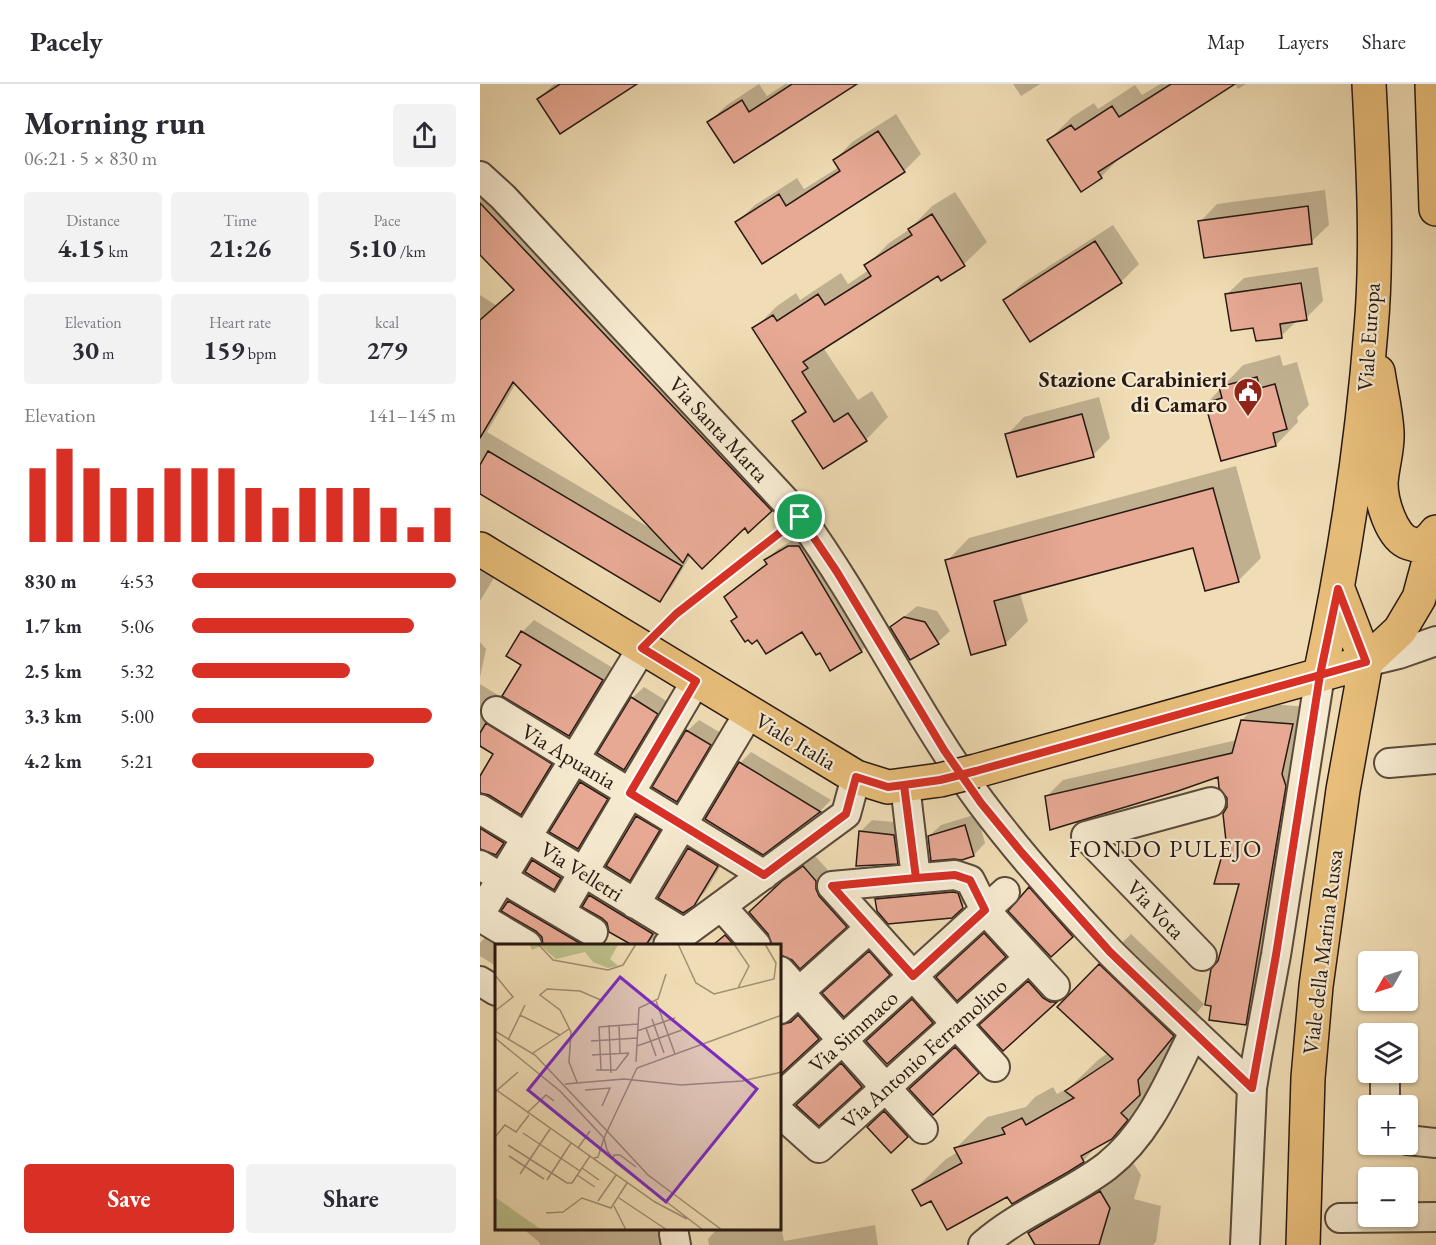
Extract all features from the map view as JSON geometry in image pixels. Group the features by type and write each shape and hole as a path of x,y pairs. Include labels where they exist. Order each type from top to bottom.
{"main road":[{"name":"Viale Europa","path":"1320,675 1338,589 1360,430 1371,329 1374,273 1369,84"},
{"path":"1432,84 1436,209"},
{"path":"1371,329 1387,433 1381,484 1387,515 1399,536 1410,544 1429,542 1436,533"},
{"path":"1338,589 1366,662 1400,630 1419,597 1436,533"},
{"name":"Viale Italia","path":"480,549 642,648 688,694 741,727 856,777 888,787 940,780 976,771 1366,662"},
{"name":"Viale della Marina Russa","path":"1303,1245 1308,1078 1316,986 1343,789 1366,662"}],"street":[{"name":"Via Santa Marta","path":"480,176 503,197 800,517 823,549 944,750 981,803 1089,929 1252,1088"},
{"path":"1366,662 1399,654 1431,640"},
{"path":"525,944 480,915 491,871 527,837 642,648"},
{"path":"1245,1245 1252,1088 1276,955 1320,675"},
{"path":"560,912 688,694"},
{"name":"Via Apuania","path":"496,711 764,875"},
{"path":"635,904 741,727"},
{"path":"1389,763 1436,759"},
{"path":"676,939 846,814 856,777"},
{"path":"904,785 916,878"},
{"name":"Via Vota","path":"1202,956 1086,836 1211,801"},
{"name":"Via Velletri","path":"480,809 635,904 676,939"},
{"path":"491,871 594,932"},
{"path":"995,1067 832,886 955,875 970,880 995,901 1029,958 1055,986"},
{"name":"Via Simmaco","path":"782,1095 995,901"},
{"path":"721,906 755,944"},
{"path":"789,1001 870,928"},
{"name":"Via Antonio Ferramolino","path":"782,1115 819,1148 1029,958"},
{"path":"782,978 789,1001 842,1040 923,1129"},
{"path":"480,981 495,989"},
{"path":"983,1245 1017,1219 1092,1176 1121,1154 1146,1123 1194,1032"},
{"path":"1418,1141 1436,1143"},
{"path":"1340,1218 1436,1217"}],"path":[{"path":"642,648 676,614 800,517"}],"building":[{"path":"560,84 637,84 560,134 537,99"},
{"path":"792,84 857,84 734,163 707,122 742,100 749,112"},
{"path":"1171,84 1235,84 1098,172 1102,178 1081,192 1047,140 1071,125 1075,130 1112,106 1119,117"},
{"path":"878,131 905,172 762,264 735,222 779,194 786,206 840,171 833,160"},
{"path":"480,203 772,511 748,533 745,528 702,569 688,554 683,563 513,382 480,438 480,320 514,290 480,255"},
{"path":"1308,206 1312,244 1204,258 1198,221"},
{"path":"932,214 965,266 941,281 938,276 803,362 808,368 802,372 834,422 848,413 867,441 823,469 792,421 806,412 752,328 773,315 777,321 818,294 825,305 871,276 864,265 912,235 908,229"},
{"path":"1095,241 1122,283 1030,342 1003,300"},
{"path":"1301,283 1307,320 1280,324 1282,338 1256,341 1253,328 1231,331 1225,294"},
{"path":"1257,377 1260,388 1275,384 1287,429 1273,433 1276,446 1221,461 1205,403 1222,398 1219,387"},
{"path":"1082,414 1094,457 1017,477 1005,434"},
{"path":"488,451 682,566 660,602 480,494 480,465"},
{"path":"1213,488 1239,582 1205,591 1193,548 994,601 1006,645 971,655 945,560"},
{"path":"788,546 799,546 862,652 830,671 820,653 816,655 802,632 766,654 757,640 752,644 748,640 745,642 731,621 737,617 724,597 767,564 764,560"},
{"path":"904,617 925,622 939,644 910,660 890,627"},
{"path":"521,631 603,680 569,736 502,696 521,665 506,656"},
{"path":"631,697 658,714 624,770 597,753"},
{"path":"1241,720 1293,724 1282,774 1286,786 1246,1025 1209,1020 1211,1006 1205,1005 1211,969 1218,961 1239,884 1214,884 1226,841 1223,814 1227,807 1227,798 1219,788 1218,777 1050,830 1045,796 1232,753"},
{"path":"486,723 552,764 521,815 489,795 480,793 480,776 493,754 480,746 480,733"},
{"path":"686,730 711,745 677,802 652,787"},
{"path":"739,762 821,812 763,855 705,819"},
{"path":"580,782 608,799 578,849 549,832"},
{"path":"636,816 660,830 630,881 606,866"},
{"path":"965,825 974,856 962,860 931,861 928,836"},
{"path":"480,828 504,843 496,855 480,849"},
{"path":"859,831 894,835 898,864 856,866"},
{"path":"688,848 718,866 694,906 683,913 658,898"},
{"path":"532,860 561,878 554,890 525,872"},
{"path":"803,866 816,881 819,896 847,927 800,969 792,960 782,956 782,944 772,944 768,934 749,912 782,881"},
{"path":"1029,887 1073,937 1051,957 1008,911"},
{"path":"958,893 963,908 952,918 888,924 877,911 875,899"},
{"path":"589,895 653,934 647,944 630,944 609,932 607,923 602,918 582,907"},
{"path":"508,901 581,944 543,944 542,937 536,931 501,911"},
{"path":"984,933 1006,957 957,1001 936,977"},
{"path":"725,935 733,944 714,944"},
{"path":"869,951 890,975 844,1017 822,993"},
{"path":"1099,964 1174,1036 1138,1080 1140,1095 1121,1113 1128,1120 1112,1139 1081,1156 1084,1162 1068,1172 1012,1204 1007,1197 947,1230 931,1201 921,1206 912,1190 962,1163 954,1148 1005,1134 1002,1128 1022,1118 1026,1125 1074,1098 1065,1091 1113,1059 1057,1007"},
{"path":"1028,981 1043,998 1050,1002 1057,1002 1003,1051 979,1025"},
{"path":"912,999 933,1023 887,1064 866,1041"},
{"path":"798,1015 819,1039 782,1073 782,1024 791,1022"},
{"path":"955,1047 979,1073 933,1115 909,1089"},
{"path":"841,1063 862,1087 819,1126 796,1105"},
{"path":"884,1111 908,1137 891,1153 867,1127"},
{"path":"1100,1191 1110,1208 1099,1245 1035,1245 1028,1233"}],"place":[{"name":"Stazione Carabinieri di Camaro","path":"1248,418"}],"district":[{"name":"FONDO PULEJO","path":"1166,849"}],"route":[{"path":"800,517 676,614 642,648 696,681 630,793 764,875 846,814 856,777 888,787 904,785 916,878 955,875 970,880 985,910 913,976 832,886 916,878 910,832 904,785 940,780 976,771 1320,675 1338,589 1366,662 1320,675 1276,955 1252,1088 1110,952 981,803 944,750 818,541 800,517"}]}
